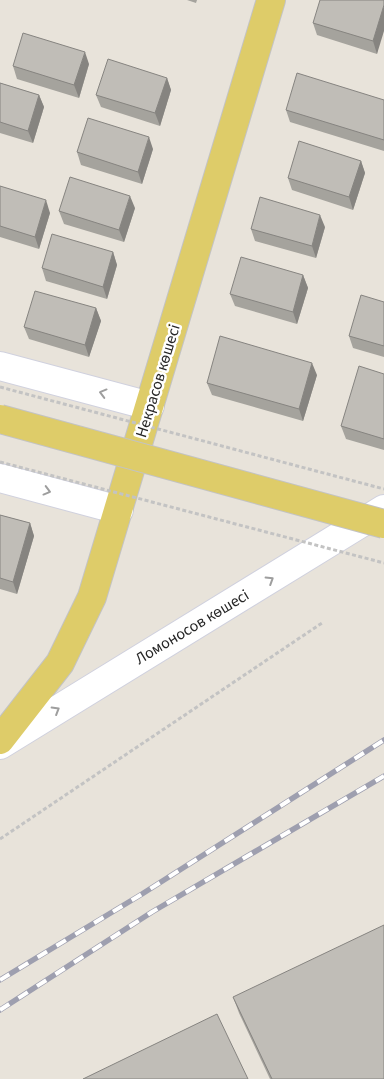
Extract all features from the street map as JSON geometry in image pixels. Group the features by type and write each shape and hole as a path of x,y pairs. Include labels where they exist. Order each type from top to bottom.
{"main road":[{"name":"Некрасов көшесі","path":"0,740 60,663 92,597 271,0"},
{"path":"0,419 384,524"}],"street":[{"path":"0,366 150,406"},
{"path":"0,478 119,510"},
{"name":"Ломоносов көшесі","path":"0,745 384,509"}],"path":[{"path":"0,387 384,489"},
{"path":"0,462 384,563"},
{"path":"0,839 322,622"}],"building":[{"path":"320,0 384,0 373,41 313,23"},
{"path":"23,33 85,52 74,85 13,66"},
{"path":"108,59 167,78 155,113 96,95"},
{"path":"297,73 384,100 384,140 286,110"},
{"path":"0,83 39,95 28,131 0,122"},
{"path":"88,118 149,137 138,172 77,152"},
{"path":"299,141 361,161 349,197 288,178"},
{"path":"70,177 130,196 119,230 59,211"},
{"path":"0,186 46,200 35,237 0,226"},
{"path":"260,197 320,215 312,246 251,229"},
{"path":"52,234 113,252 103,287 42,268"},
{"path":"241,257 303,275 293,312 230,294"},
{"path":"35,291 96,308 85,345 24,327"},
{"path":"361,295 384,302 384,346 349,336"},
{"path":"220,336 312,363 299,409 207,383"},
{"path":"359,366 384,374 384,439 341,426"},
{"path":"0,515 30,523 13,582 0,578"},
{"path":"384,925 384,1079 272,1079 233,997"},
{"path":"217,1014 248,1079 83,1079"}],"railway":[{"path":"0,980 142,894 384,740"},
{"path":"0,1010 152,912 384,776"}]}
